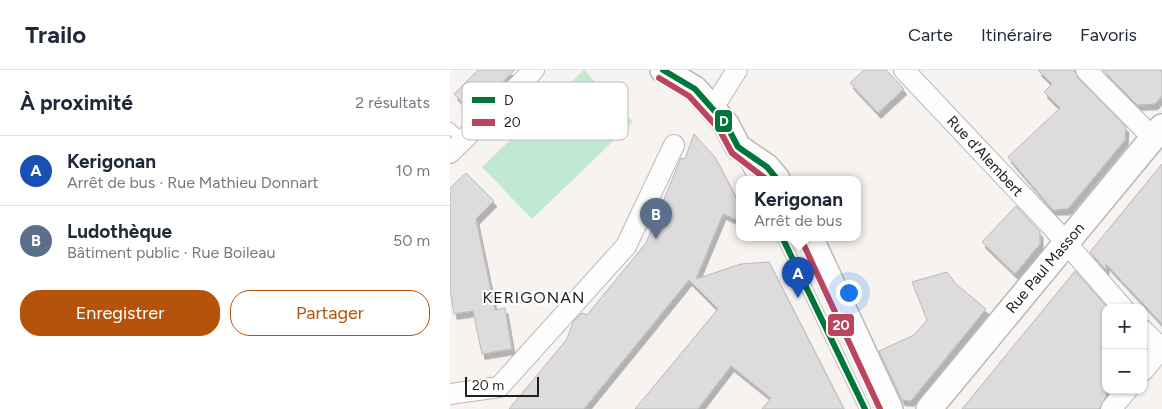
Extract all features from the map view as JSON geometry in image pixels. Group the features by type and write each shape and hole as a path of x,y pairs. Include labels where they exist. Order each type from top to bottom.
{"street":[{"path":"521,82 534,70"},
{"path":"663,70 695,89 726,124 738,147 767,167 774,176"},
{"path":"713,108 737,70"},
{"name":"Rue d'Alembert","path":"904,70 1119,304"},
{"path":"1086,70 1158,132"},
{"name":"Rue Paul Masson","path":"929,409 1158,132"},
{"path":"450,394 499,387 626,246 674,145"},
{"path":"812,241 890,409"},
{"path":"1147,334 1162,348 1147,366"},
{"path":"1111,409 1124,394"}],"lane":[{"path":"738,147 752,176"},
{"path":"784,241 865,409"}],"green space":[{"path":"584,70 595,82 571,82"},
{"path":"628,117 633,122 628,127"},
{"path":"510,140 614,140 532,219 482,167"}],"building":[{"path":"478,70 515,70 502,82 466,82"},
{"path":"864,70 886,70 904,89 878,113 850,83"},
{"path":"1038,70 1074,70 1078,78 1126,127 1125,140 1068,209 1053,210 1008,157 1060,108 1044,92 1052,84"},
{"path":"1103,70 1162,70 1162,96 1155,104 1137,105"},
{"path":"462,86 462,102 454,94"},
{"path":"694,134 715,157 736,197 736,220 723,214 696,279 741,264 769,262 844,409 762,409 771,398 731,366 698,409 635,409 718,309 689,280 584,409 509,409 567,339 573,322 582,313 587,315 646,243 681,158 685,159"},
{"path":"1162,164 1162,324 1147,308 1147,304 1143,304 1106,264 1106,270 1090,252"},
{"path":"466,173 494,201 476,219 495,310 505,308 512,349 482,354 473,311 454,314 450,289 450,188"},
{"path":"1016,206 1040,232 1040,244 1015,274 982,242"},
{"path":"1075,271 1104,304 1102,304 1102,394 1106,394 1106,397 1099,409 962,409"},
{"path":"947,272 956,284 986,309 911,401 902,400 879,351 914,335 927,320 912,282"}],"transit line":[{"name":"D","path":"663,70 695,89 726,124 738,147 767,167 774,176"},
{"name":"20","path":"659,78 689,96 719,129 732,153 762,176"},
{"name":"D","path":"784,241 865,409"},
{"name":"20","path":"802,241 880,409"}],"place":[{"name":"Ludothèque","path":"656,239"},
{"name":"Kerigonan","path":"798,298"}],"district":[{"name":"KERIGONAN","path":"534,297"}]}
